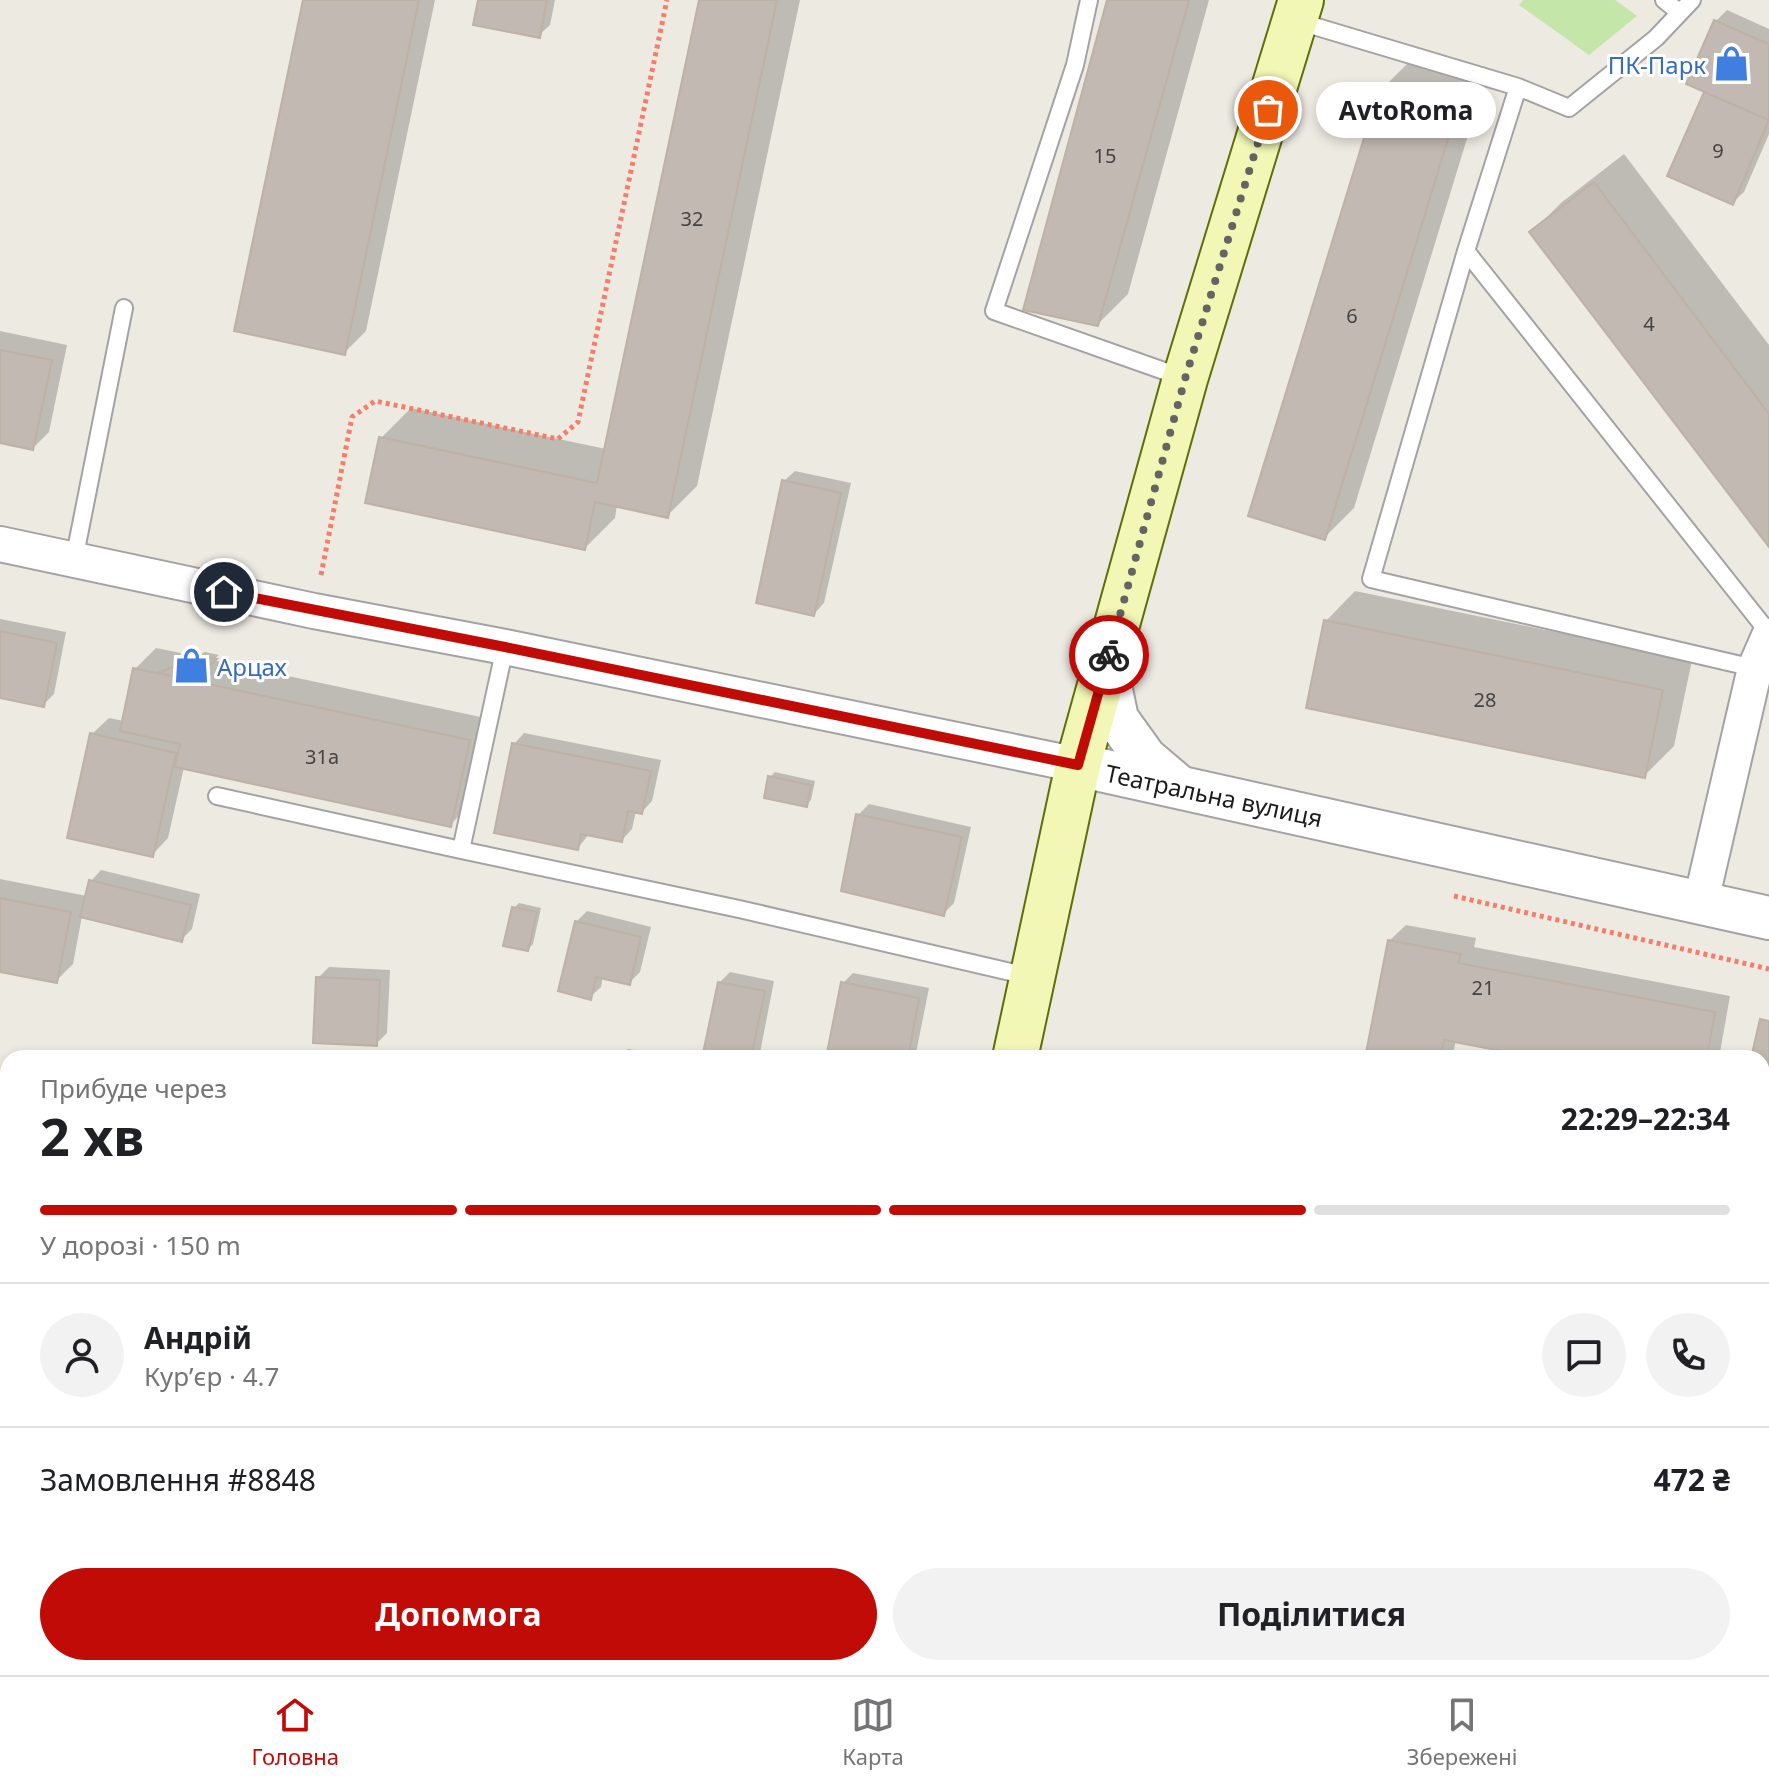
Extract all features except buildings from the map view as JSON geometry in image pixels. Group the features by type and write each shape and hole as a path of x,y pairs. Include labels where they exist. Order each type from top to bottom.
{"main road":[{"path":"1017,1050 1078,765 1185,379 1298,10"}],"street":[{"name":"Театральна вулиця","path":"0,544 314,611 505,647 1078,765 1769,918"},
{"path":"1701,901 1769,634"},
{"path":"1106,666 1117,719 1145,758 1179,787"}],"lane":[{"path":"1089,0 1075,65 994,311 1185,379"},
{"path":"1664,0 1679,12"},
{"path":"1298,10 1518,87 1569,108 1656,38 1692,0"},
{"path":"1518,87 1466,251 1371,579 1762,670"},
{"path":"1466,251 1769,634"},
{"path":"74,560 124,308"},
{"path":"461,850 505,647"},
{"path":"217,796 739,909 1033,978"}],"path":[{"path":"314,611 352,417 375,401 558,439 578,422 667,0"}],"green space":[{"path":"1523,0 1615,0 1637,16 1589,55 1519,5"}],"way so far":[{"path":"1109,655 1185,379 1268,110"}],"place":[{"name":"ПК-Парк","path":"1732,64"},
{"name":"AvtoRoma","path":"1268,110"},
{"name":"Арцах","path":"191,666"}],"route":[{"path":"224,592 1078,765 1109,655"}]}
